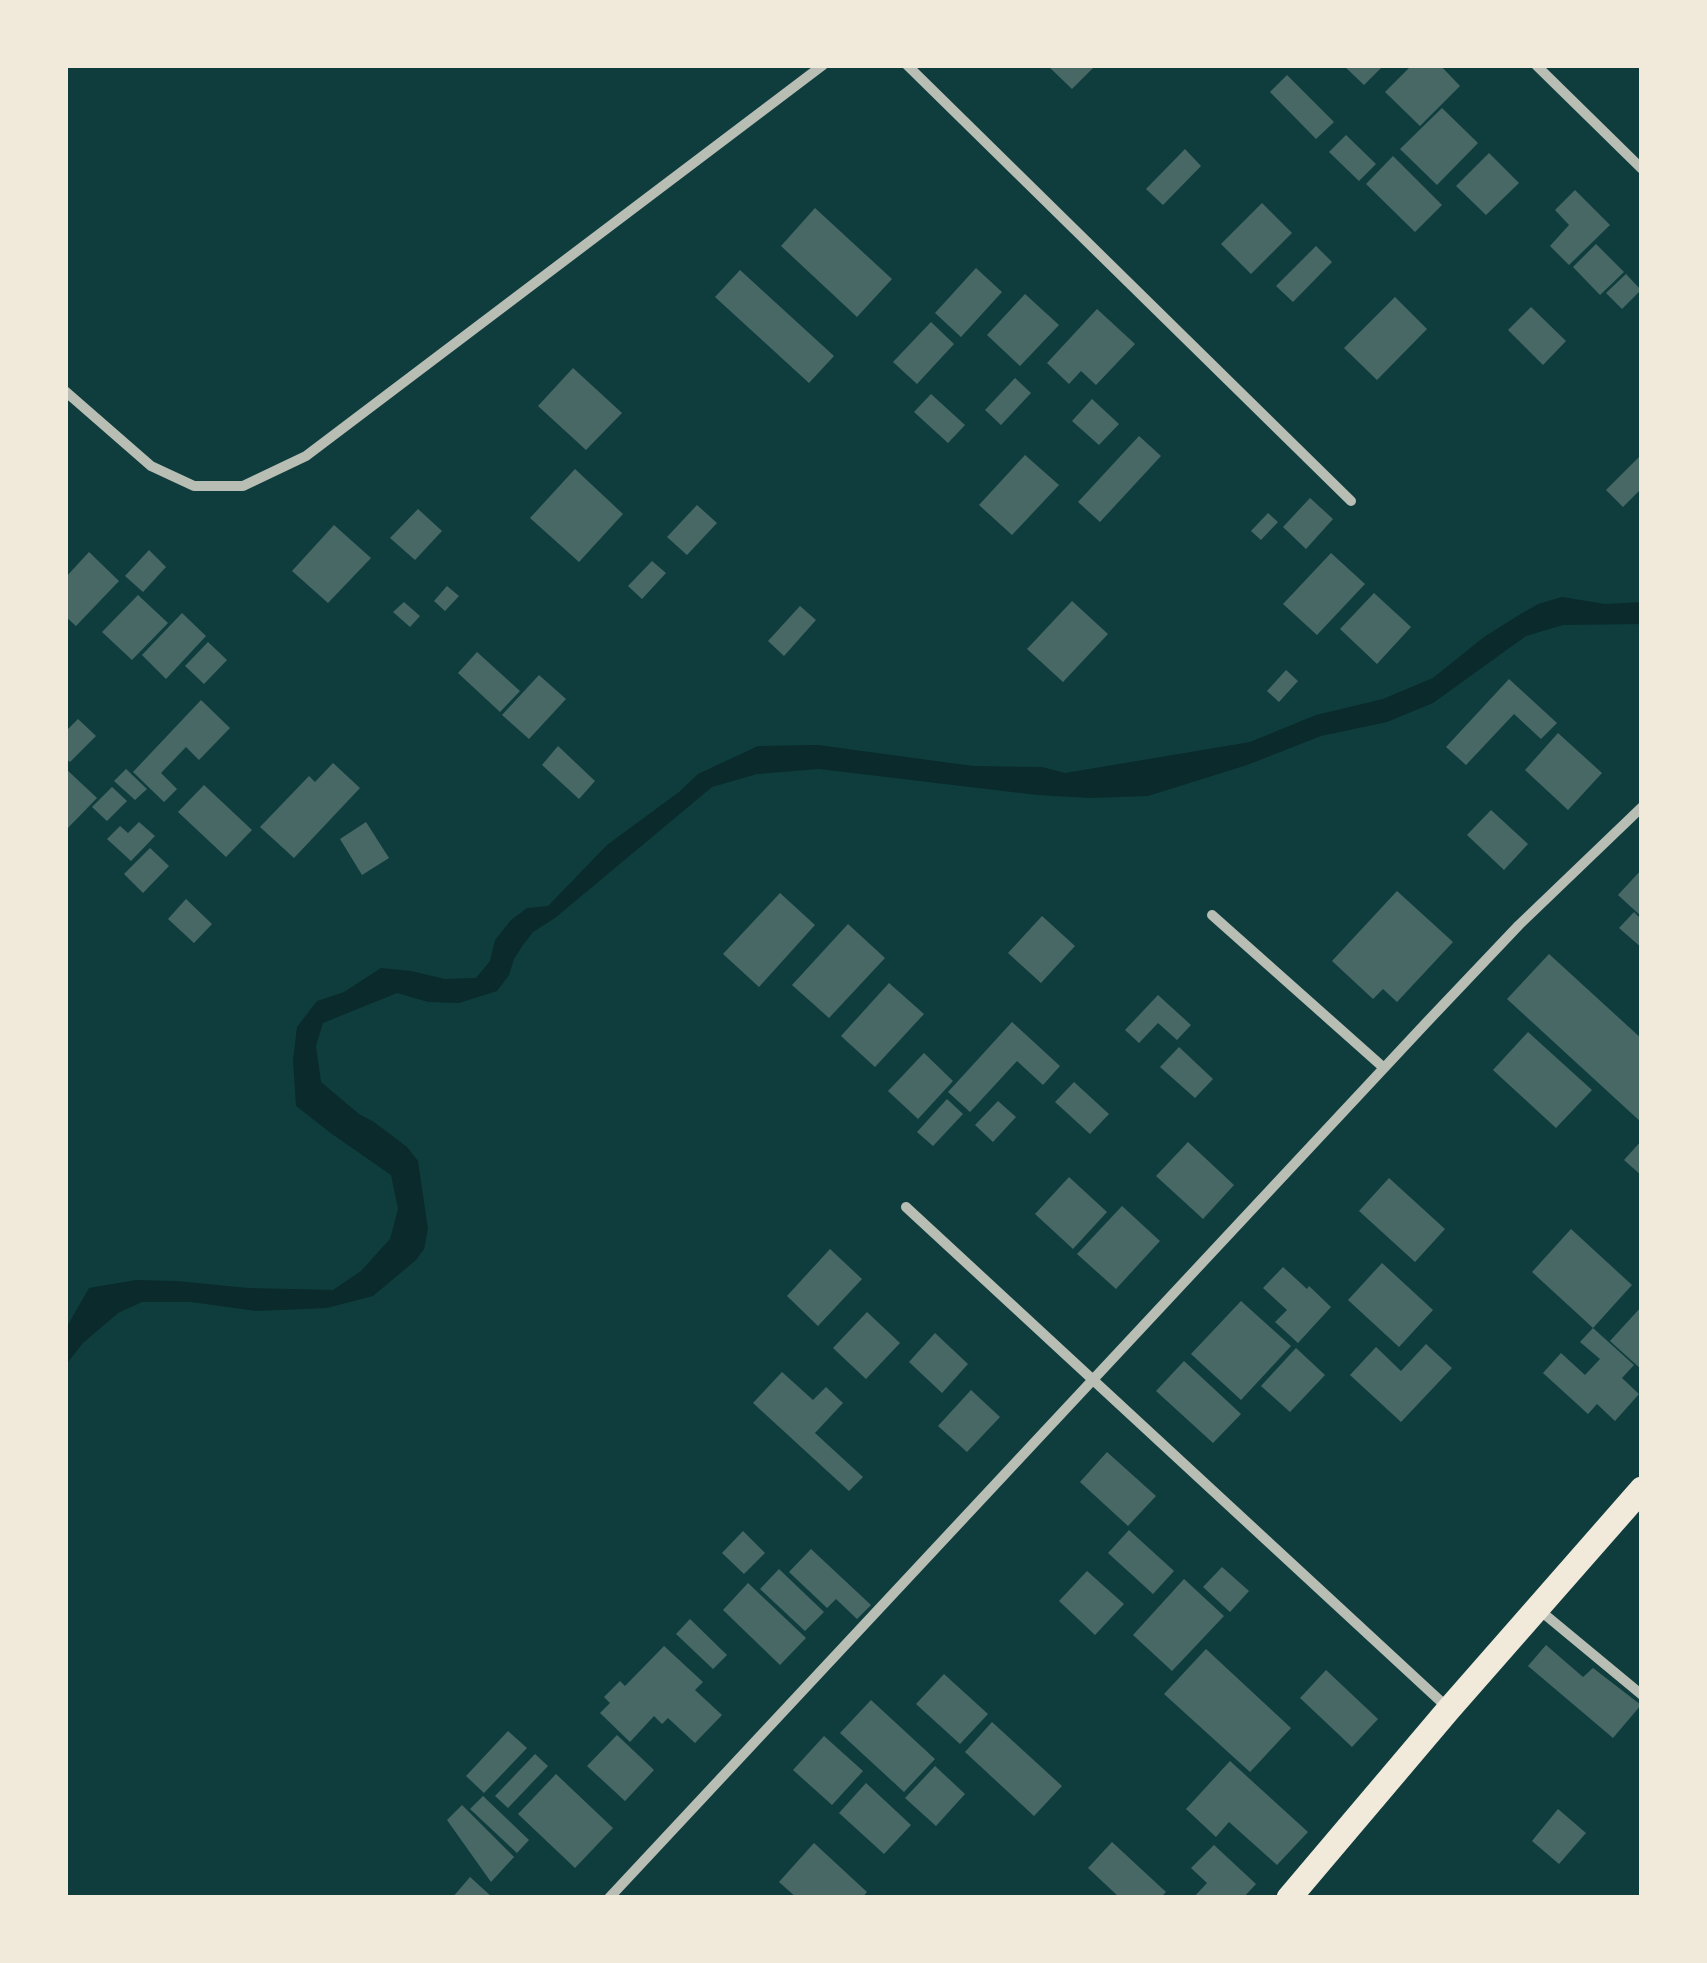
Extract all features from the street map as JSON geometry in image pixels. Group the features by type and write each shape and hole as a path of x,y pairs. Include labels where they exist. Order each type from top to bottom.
{"main road":[{"path":"1290,1898 1536,1607 1642,1489"}],"street":[{"path":"65,391 151,466 194,486 243,486 306,456 823,65"},
{"path":"907,65 1351,501"},
{"path":"1536,65 1642,169"},
{"path":"609,1898 1519,925 1642,807"},
{"path":"1212,916 1384,1068"},
{"path":"906,1208 1449,1709"},
{"path":"1536,1607 1642,1695"}],"water":[{"path":"1562,597 1605,604 1642,602 1642,624 1563,625 1526,636 1433,703 1387,722 1321,736 1247,765 1148,796 1037,795 819,769 757,774 712,787 533,932 497,991 459,1003 428,1002 397,993 323,1023 316,1046 321,1082 407,1147 418,1161 428,1229 424,1249 416,1260 373,1296 327,1308 256,1311 191,1302 142,1302 118,1313 83,1343 65,1366 65,1330 89,1288 136,1280 333,1290 361,1271 390,1239 398,1209 391,1175 296,1106 293,1060 297,1027 317,1001 344,992 381,968 445,979 476,978 490,961 495,940 511,920 527,908 548,906 607,845 698,774 758,746 818,745 973,766 1042,767 1065,773 1250,742 1316,715 1383,699 1433,678 1519,615"}],"building":[{"path":"1047,65 1089,65 1093,68 1072,89"},
{"path":"1343,65 1384,65 1364,85"},
{"path":"1412,65 1440,65 1460,86 1420,126 1385,92"},
{"path":"1287,75 1334,122 1316,139 1270,92"},
{"path":"1442,108 1478,143 1437,185 1400,149"},
{"path":"1346,135 1376,164 1359,181 1329,152"},
{"path":"1185,149 1201,166 1163,205 1146,189"},
{"path":"1489,153 1519,183 1486,215 1456,186"},
{"path":"1393,156 1442,205 1415,232 1366,184"},
{"path":"1575,190 1610,225 1569,265 1550,246 1569,225 1555,210"},
{"path":"1262,203 1292,233 1251,274 1221,244"},
{"path":"815,208 892,279 857,317 781,246"},
{"path":"1596,244 1624,272 1600,295 1573,267"},
{"path":"1316,246 1332,262 1293,302 1276,286"},
{"path":"976,268 1002,292 961,337 935,313"},
{"path":"740,270 834,356 809,383 715,297"},
{"path":"1626,274 1641,290 1622,309 1606,293"},
{"path":"1025,294 1059,325 1020,366 987,335"},
{"path":"1395,297 1427,329 1377,380 1344,348"},
{"path":"1531,307 1566,341 1543,365 1508,330"},
{"path":"1097,309 1135,344 1096,385 1081,371 1069,384 1047,363"},
{"path":"931,322 954,344 917,384 893,362"},
{"path":"573,368 622,413 586,450 538,406"},
{"path":"1015,378 1031,393 1001,425 985,410"},
{"path":"931,394 965,425 948,443 914,412"},
{"path":"1092,399 1119,424 1099,445 1072,421"},
{"path":"1139,436 1161,456 1100,522 1078,502"},
{"path":"1025,455 1059,485 1012,535 979,505"},
{"path":"1640,456 1642,488 1623,507 1606,490"},
{"path":"575,469 623,514 579,562 530,518"},
{"path":"1310,498 1333,519 1306,549 1283,527"},
{"path":"697,505 717,523 687,555 667,537"},
{"path":"418,509 442,531 415,560 390,538"},
{"path":"1268,513 1278,522 1261,540 1251,531"},
{"path":"334,525 371,558 328,603 292,571"},
{"path":"149,550 166,567 143,592 125,576"},
{"path":"89,552 119,581 76,626 65,616 65,578"},
{"path":"1331,553 1365,584 1317,635 1283,604"},
{"path":"652,561 666,573 642,599 628,586"},
{"path":"447,586 459,596 445,611 434,601"},
{"path":"1374,593 1411,627 1377,664 1340,629"},
{"path":"138,595 168,623 132,660 102,632"},
{"path":"1072,601 1108,634 1063,682 1027,649"},
{"path":"404,602 420,616 410,627 393,612"},
{"path":"800,606 816,620 784,656 768,641"},
{"path":"182,613 206,636 166,679 142,655"},
{"path":"208,642 227,660 204,684 185,666"},
{"path":"477,652 520,691 500,712 458,673"},
{"path":"1286,670 1298,681 1279,702 1267,691"},
{"path":"539,675 566,699 529,739 502,715"},
{"path":"1509,679 1557,723 1541,739 1514,714 1466,765 1446,747"},
{"path":"201,700 230,728 199,760 186,747 161,773 177,789 164,802 133,772"},
{"path":"78,719 96,736 70,762 65,758 65,732"},
{"path":"1558,733 1602,773 1568,810 1525,770"},
{"path":"558,746 595,781 579,799 542,765"},
{"path":"333,763 360,788 294,858 260,827 309,776 315,782"},
{"path":"65,768 97,798 65,831"},
{"path":"126,769 147,789 135,800 114,781"},
{"path":"204,785 252,830 226,857 178,812"},
{"path":"112,787 127,801 107,821 92,807"},
{"path":"1491,810 1528,844 1504,870 1467,835"},
{"path":"139,822 155,836 131,861 107,839 120,826 128,833"},
{"path":"366,822 389,858 362,875 340,839"},
{"path":"150,848 169,866 143,893 124,874"},
{"path":"1642,869 1642,917 1618,895"},
{"path":"1397,891 1453,942 1397,1002 1383,989 1373,999 1332,961"},
{"path":"780,893 815,925 759,987 723,954"},
{"path":"186,899 212,924 194,943 168,919"},
{"path":"1634,912 1642,920 1642,948 1619,928"},
{"path":"1042,916 1075,946 1041,983 1008,953"},
{"path":"848,924 885,958 829,1018 792,985"},
{"path":"1549,954 1642,1039 1642,1123 1507,999"},
{"path":"889,983 924,1014 875,1067 841,1036"},
{"path":"1158,995 1191,1025 1177,1040 1158,1023 1139,1043 1125,1030"},
{"path":"1012,1022 1060,1066 1043,1085 1017,1061 970,1112 948,1092"},
{"path":"1528,1032 1592,1090 1556,1128 1493,1070"},
{"path":"1179,1047 1213,1079 1195,1098 1160,1067"},
{"path":"924,1053 953,1081 918,1119 888,1091"},
{"path":"1074,1082 1109,1114 1090,1134 1055,1102"},
{"path":"947,1099 963,1114 933,1146 917,1132"},
{"path":"998,1101 1016,1117 993,1142 975,1125"},
{"path":"1642,1140 1642,1176 1624,1160"},
{"path":"1188,1142 1234,1185 1203,1219 1156,1176"},
{"path":"1069,1177 1107,1212 1073,1249 1035,1214"},
{"path":"1389,1178 1445,1229 1415,1262 1359,1211"},
{"path":"1122,1206 1160,1241 1116,1289 1077,1254"},
{"path":"1571,1229 1632,1285 1593,1328 1532,1272"},
{"path":"830,1249 862,1279 818,1326 787,1296"},
{"path":"1382,1263 1433,1310 1399,1347 1348,1300"},
{"path":"1283,1267 1331,1307 1298,1343 1275,1322 1287,1310 1263,1288"},
{"path":"1241,1301 1291,1346 1241,1400 1191,1354"},
{"path":"1642,1306 1642,1370 1610,1341"},
{"path":"867,1312 900,1343 866,1379 833,1348"},
{"path":"1593,1328 1634,1365 1622,1378 1639,1394 1615,1421 1597,1404 1588,1414 1543,1373 1561,1353 1585,1375 1600,1359 1580,1342"},
{"path":"935,1333 968,1364 942,1393 909,1362"},
{"path":"1426,1344 1452,1368 1401,1422 1350,1375 1376,1347 1401,1371"},
{"path":"1296,1348 1325,1375 1290,1412 1261,1386"},
{"path":"1184,1361 1241,1414 1213,1443 1156,1391"},
{"path":"782,1372 813,1400 826,1387 843,1403 815,1433 863,1477 849,1491 753,1403"},
{"path":"971,1390 1000,1417 967,1452 938,1426"},
{"path":"1107,1452 1156,1496 1128,1526 1080,1482"},
{"path":"1129,1530 1174,1571 1153,1594 1108,1553"},
{"path":"743,1531 765,1553 744,1574 722,1553"},
{"path":"811,1549 871,1605 857,1619 836,1599 827,1608 789,1572"},
{"path":"1222,1567 1249,1591 1230,1612 1203,1587"},
{"path":"779,1569 824,1612 805,1631 760,1589"},
{"path":"1087,1571 1124,1604 1095,1635 1059,1601"},
{"path":"1184,1579 1224,1616 1172,1671 1133,1635"},
{"path":"748,1583 806,1638 780,1665 723,1610"},
{"path":"690,1619 727,1655 713,1669 676,1634"},
{"path":"1546,1645 1583,1677 1593,1668 1641,1705 1613,1738 1528,1666"},
{"path":"664,1646 703,1682 695,1690 722,1715 695,1743 668,1718 662,1724 654,1716 630,1742 600,1713 610,1703 604,1697 620,1681 625,1686"},
{"path":"1206,1649 1291,1728 1250,1772 1164,1694"},
{"path":"1326,1670 1378,1719 1352,1747 1300,1698"},
{"path":"944,1674 988,1714 960,1744 916,1704"},
{"path":"871,1700 935,1759 904,1792 840,1733"},
{"path":"992,1722 1062,1786 1034,1816 965,1752"},
{"path":"508,1731 527,1748 484,1793 466,1776"},
{"path":"617,1735 654,1770 625,1801 587,1766"},
{"path":"824,1736 863,1771 832,1805 793,1770"},
{"path":"535,1754 548,1766 508,1808 495,1796"},
{"path":"1230,1761 1308,1832 1277,1865 1229,1822 1216,1837 1186,1809"},
{"path":"935,1766 965,1794 936,1826 905,1798"},
{"path":"556,1774 613,1828 575,1868 518,1814"},
{"path":"866,1783 911,1825 884,1854 839,1813"},
{"path":"483,1796 529,1840 517,1853 470,1809"},
{"path":"462,1805 514,1857 491,1882 447,1820"},
{"path":"1558,1809 1586,1833 1559,1864 1532,1841"},
{"path":"1112,1842 1166,1892 1160,1898 1120,1898 1088,1868"},
{"path":"814,1843 867,1892 862,1898 797,1898 779,1882"},
{"path":"1214,1845 1256,1884 1243,1898 1193,1898 1207,1883 1191,1868"},
{"path":"470,1877 491,1896 490,1898 452,1898"}]}
